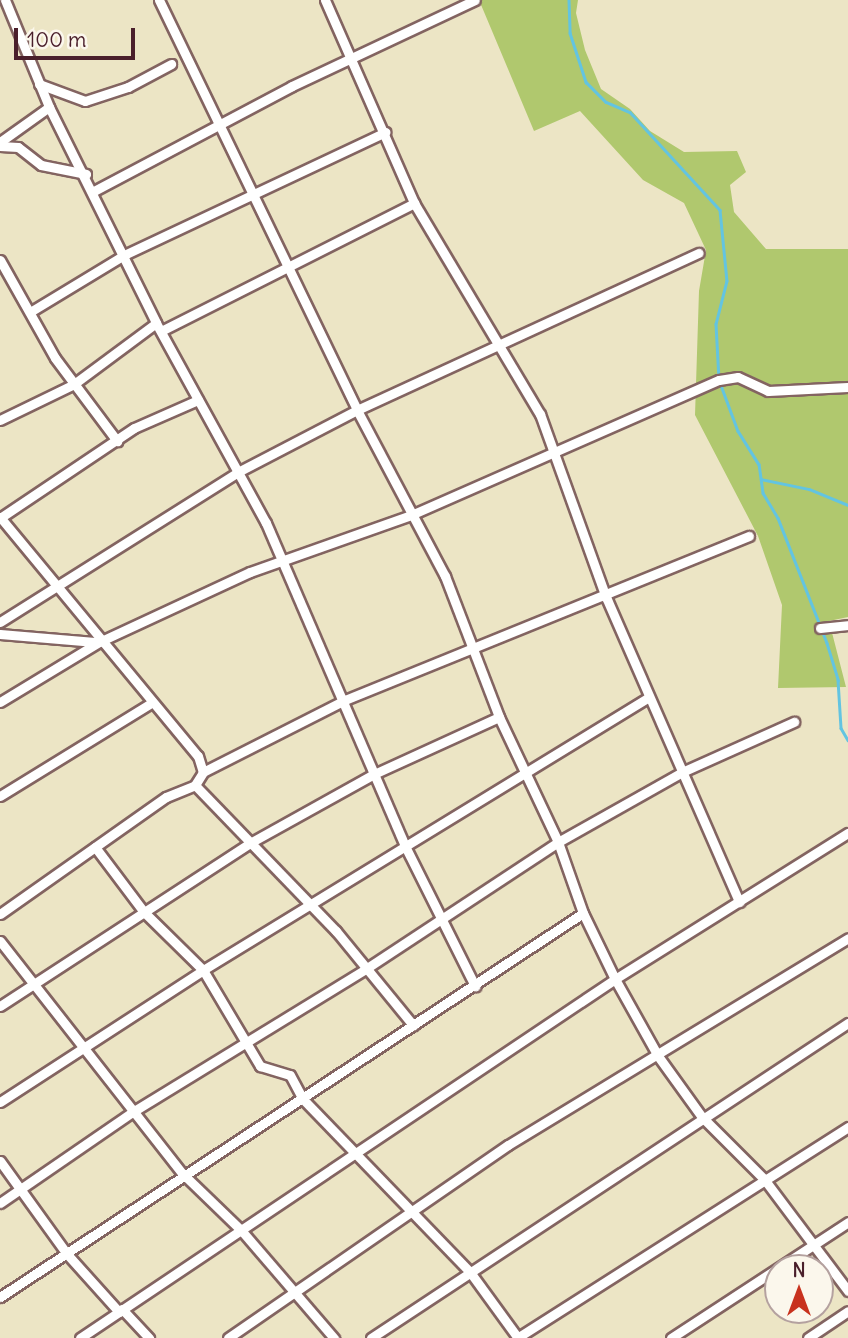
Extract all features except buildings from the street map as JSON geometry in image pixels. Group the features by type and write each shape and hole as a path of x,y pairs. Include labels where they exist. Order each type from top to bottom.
{"street":[{"path":"159,0 357,410 445,576 523,775 558,842 583,913 615,979 658,1056 702,1117 764,1179 848,1291"},
{"path":"324,0 354,59 414,203 463,292 498,343 557,454 606,597 739,902"},
{"path":"92,192 218,124 475,0"},
{"path":"2,1 49,107 86,174 92,192 159,327 282,558 345,699 373,774 405,846 475,986"},
{"path":"39,84 85,101 128,87 171,64"},
{"path":"0,144 49,107"},
{"path":"30,312 124,255 253,197 386,132"},
{"path":"0,144 18,147 49,168 86,174"},
{"path":"0,420 74,384 159,327 288,267 414,203"},
{"path":"0,622 54,585 238,472 357,410 498,343 699,253"},
{"path":"0,260 74,384 117,441"},
{"path":"0,702 99,642 282,558 411,515 557,454 719,380 738,377 768,391 848,387"},
{"path":"198,400 154,417 0,518 99,642 198,756 203,772"},
{"path":"0,914 166,797 195,785 203,772 345,699 474,646 606,597 749,536"},
{"path":"820,628 848,625"},
{"path":"0,634 67,643 99,642"},
{"path":"0,1102 203,970 649,697"},
{"path":"0,796 151,703"},
{"path":"0,1006 250,843 373,774 499,718"},
{"path":"0,1203 134,1111 367,968 558,842 682,772 794,722"},
{"path":"195,785 367,968 413,1025"},
{"path":"80,1338 615,979 848,833"},
{"path":"95,847 144,912 203,970 229,1008 244,1044 260,1066 290,1075 302,1098 358,1152 470,1272 517,1338 848,1127"},
{"path":"0,1297 583,913"},
{"path":"228,1338 508,1145 848,938"},
{"path":"0,941 86,1046 183,1174 241,1230 334,1338"},
{"path":"372,1338 702,1117 848,1023"},
{"path":"0,1161 67,1254 149,1338"},
{"path":"671,1338 848,1222"},
{"path":"808,1338 848,1311"}],"green space":[{"path":"479,0 578,0 576,13 585,50 601,89 630,109 650,131 684,152 737,151 746,172 730,185 734,212 766,249 848,249 848,617 829,621 846,687 778,688 782,605 758,536 695,415 699,291 706,250 684,203 643,180 580,111 534,131"}],"waterway":[{"path":"569,0 570,33 586,82 606,102 630,112 720,210 727,281 716,324 719,380 738,431 759,464 763,493 778,518 827,643 838,680 841,728 848,740"},
{"path":"761,479 809,489 848,505"}]}
